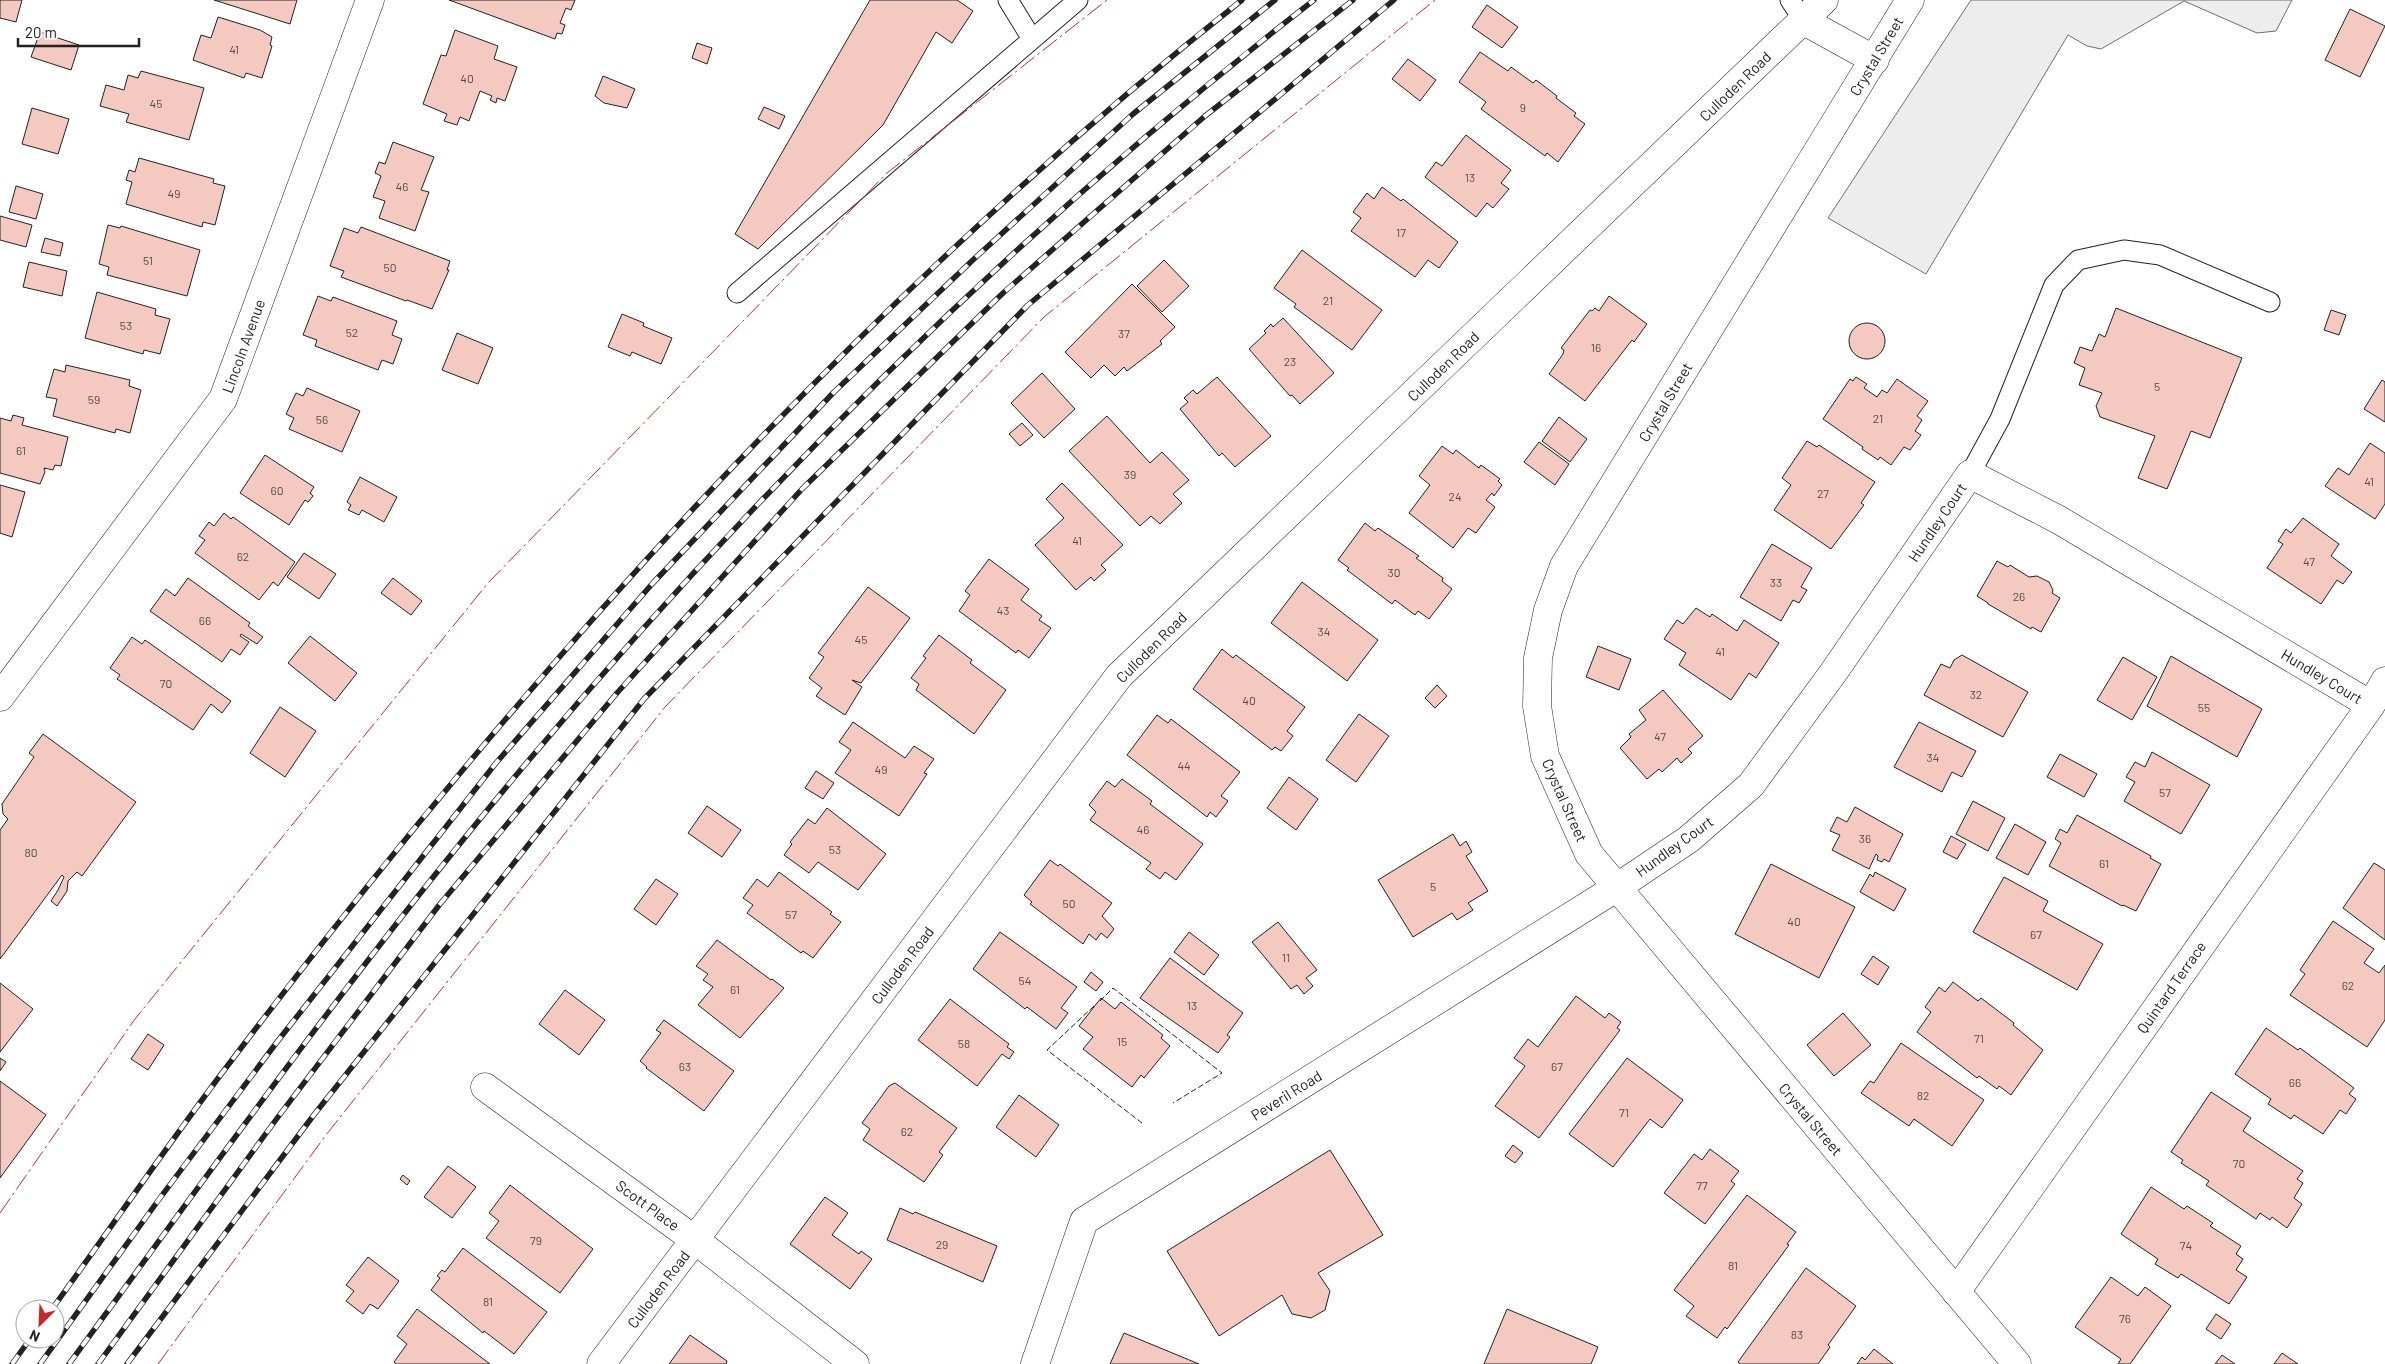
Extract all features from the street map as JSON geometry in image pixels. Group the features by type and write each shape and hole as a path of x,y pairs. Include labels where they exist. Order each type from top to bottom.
{"street":[{"name":"Lincoln Avenue","path":"0,698 224,399 370,0"},
{"name":"Culloden Road","path":"601,1364 1119,676 1797,10 1824,0"},
{"name":"Crystal Street","path":"1910,0 1564,566 1548,610 1538,658 1537,706 1545,756 1589,854 2018,1364"},
{"path":"1797,10 1875,60"},
{"name":"Hundley Court","path":"1616,888 1689,839 1751,785 1833,673 1970,474 2059,520 2371,705"},
{"name":"Quintard Terrace","path":"1956,1292 2371,705 2385,681"},
{"name":"Peveril Road","path":"1035,1364 1084,1221 1616,888"},
{"name":"Scott Place","path":"485,1087 695,1240 856,1364"}],"lane":[{"path":"1008,0 1032,39"},
{"path":"737,293 1078,0"},
{"path":"1970,474 2000,419 2054,285 2078,260 2124,250 2160,255 2270,302"}],"shaded area":[{"path":"1971,0 2292,0 2276,31 2257,33 2184,1 2101,49 2087,46 2068,35 1926,274 1828,218"}],"building":[{"path":"0,0 22,0 16,22 0,18"},
{"path":"214,0 297,0 290,24"},
{"path":"449,0 575,0 571,10 566,8 560,23 565,25 562,34 557,33 555,39"},
{"path":"870,0 957,0 973,11 952,43 936,32 883,125 758,249 735,234"},
{"path":"1487,5 1518,27 1502,48 1472,27"},
{"path":"2350,9 2385,26 2360,77 2325,60"},
{"path":"218,17 260,30 272,37 270,45 272,46 262,78 246,73 244,78 193,60 201,35 211,38"},
{"path":"455,30 498,46 494,59 517,67 505,101 497,98 496,103 490,100 492,96 480,91 469,121 460,117 457,125 444,121 447,114 423,104 441,55 446,56"},
{"path":"40,32 79,45 71,70 31,57"},
{"path":"697,43 712,48 707,64 692,58"},
{"path":"1480,52 1508,71 1511,67 1533,83 1536,80 1576,113 1574,116 1585,124 1558,162 1547,153 1545,156 1481,109 1486,102 1459,82"},
{"path":"1408,59 1436,80 1420,101 1392,79"},
{"path":"141,71 204,88 189,140 126,122 129,114 100,106 106,85 124,90 128,75 138,78"},
{"path":"603,76 635,89 627,108 604,103 595,96"},
{"path":"764,107 785,116 779,129 758,119"},
{"path":"32,108 69,119 58,154 22,144"},
{"path":"1466,135 1511,170 1501,183 1509,189 1493,208 1487,203 1476,217 1425,177 1436,162 1442,166"},
{"path":"393,142 434,157 421,190 429,192 415,231 379,218 385,201 373,197 381,176 375,173 379,162 385,164"},
{"path":"139,158 214,179 213,183 225,186 215,225 203,222 202,227 126,204 132,182 126,180 129,170 135,172"},
{"path":"16,186 43,194 36,219 9,212"},
{"path":"1382,187 1401,201 1403,199 1458,242 1439,268 1428,260 1415,277 1351,231 1361,218 1353,212 1367,193 1374,199"},
{"path":"0,216 32,225 26,247 0,240"},
{"path":"108,225 120,228 121,226 200,250 187,296 107,275 109,267 99,264"},
{"path":"361,227 450,261 447,270 449,270 432,309 341,277 344,271 330,266 344,228 358,233"},
{"path":"45,238 63,243 60,256 41,252"},
{"path":"1302,250 1382,310 1352,350 1294,307 1296,304 1274,288"},
{"path":"1164,260 1189,286 1162,312 1137,286"},
{"path":"29,262 67,271 62,296 23,287"},
{"path":"1132,284 1175,327 1160,341 1162,344 1127,371 1124,367 1115,376 1104,365 1091,378 1065,352"},
{"path":"97,292 156,309 155,315 170,319 160,354 144,350 143,354 85,338"},
{"path":"318,296 331,301 333,297 397,321 392,335 402,339 393,364 382,360 378,370 315,346 317,340 303,335"},
{"path":"1609,296 1647,324 1634,342 1632,340 1585,401 1549,374 1563,354 1564,350 1561,348 1590,310 1592,311 1595,308 1599,311"},
{"path":"2116,308 2242,358 2210,438 2191,431 2167,489 2138,478 2155,436 2100,417 2096,406 2102,393 2079,385 2085,368 2074,363 2080,347 2092,351 2099,334 2105,337"},
{"path":"2331,310 2346,315 2339,335 2324,330"},
{"path":"622,314 644,323 643,326 672,338 661,364 632,352 630,356 608,347"},
{"path":"1283,318 1334,373 1300,404 1292,395 1290,396 1249,349 1266,333 1264,331 1271,324 1273,327"},
{"path":"1867,323 1874,324 1880,328 1884,334 1884,348 1880,354 1874,358 1867,359 1860,358 1854,354 1850,348 1849,341 1850,334 1854,328 1860,324"},
{"path":"457,333 493,348 478,384 442,370"},
{"path":"66,365 130,380 129,386 141,390 130,433 116,429 115,433 53,416 57,399 46,397 54,369 65,372"},
{"path":"1042,373 1075,409 1044,438 1011,403"},
{"path":"1217,377 1271,436 1235,467 1222,453 1219,456 1180,409 1188,402 1184,398 1193,390 1197,394"},
{"path":"1856,377 1867,384 1864,388 1877,397 1882,390 1887,393 1897,379 1928,401 1917,416 1922,420 1915,431 1921,435 1910,450 1904,447 1891,465 1880,457 1878,460 1823,419 1850,379 1853,381"},
{"path":"2382,380 2385,382 2385,422 2364,409"},
{"path":"307,388 360,411 342,452 289,429 294,418 286,414 296,393 303,396"},
{"path":"13,415 24,418 22,425 68,437 61,466 55,465 53,470 44,468 45,472 40,484 0,473 0,418 11,421"},
{"path":"1107,416 1150,463 1162,452 1189,480 1173,494 1182,503 1160,524 1151,516 1140,526 1069,451"},
{"path":"1559,417 1587,439 1570,462 1542,441"},
{"path":"1022,423 1033,435 1020,446 1009,434"},
{"path":"1807,441 1817,447 1819,445 1875,482 1861,503 1864,505 1831,549 1774,510 1791,485 1782,478"},
{"path":"1539,442 1569,464 1555,485 1524,462"},
{"path":"2370,443 2385,453 2385,504 2375,519 2325,486 2338,468 2349,475"},
{"path":"1442,446 1453,454 1456,450 1479,468 1481,465 1500,479 1498,481 1502,485 1494,496 1492,493 1486,500 1495,507 1476,533 1468,528 1453,548 1409,513 1430,485 1419,476"},
{"path":"265,455 314,487 310,493 313,496 308,502 305,500 289,525 240,493"},
{"path":"360,477 397,497 384,522 362,510 359,515 348,510 351,505 347,502"},
{"path":"1062,483 1123,545 1101,565 1106,570 1094,581 1091,577 1076,590 1035,545 1064,518 1046,499"},
{"path":"0,485 25,492 12,537 0,533"},
{"path":"224,513 231,519 233,517 295,562 278,586 273,582 259,600 195,553 205,540 199,536 209,522 214,526"},
{"path":"2303,518 2339,544 2331,556 2352,572 2343,584 2337,580 2321,604 2267,568 2283,544 2278,541 2286,529 2291,533"},
{"path":"1365,523 1375,531 1378,528 1419,556 1416,558 1443,578 1442,581 1452,589 1429,619 1418,611 1415,615 1395,600 1392,604 1347,570 1349,568 1338,560"},
{"path":"1772,544 1812,568 1801,587 1807,590 1799,603 1793,600 1781,621 1740,597"},
{"path":"304,553 336,574 319,599 287,577"},
{"path":"989,559 1029,589 1021,600 1042,616 1039,620 1051,628 1029,658 1018,650 1016,653 959,611 970,595 965,591"},
{"path":"1997,561 2008,567 2010,565 2029,577 2037,576 2049,582 2053,590 2052,593 2060,598 2041,632 2032,627 2031,629 1977,596"},
{"path":"188,578 250,623 248,626 263,637 257,644 241,634 240,636 249,642 240,655 231,649 222,662 150,611 166,589 175,596"},
{"path":"393,578 422,601 411,615 381,593"},
{"path":"1302,582 1378,640 1347,681 1271,623"},
{"path":"868,587 910,618 861,683 852,680 862,687 845,715 816,696 822,688 809,678 824,657 818,653"},
{"path":"1696,608 1710,617 1712,614 1737,631 1744,620 1779,643 1756,678 1749,673 1731,700 1679,665 1686,653 1664,639 1677,620 1683,624"},
{"path":"939,635 972,660 970,663 1006,690 974,734 916,690 919,684 911,678 926,658 923,656"},
{"path":"310,636 357,673 335,701 288,663"},
{"path":"132,637 142,644 145,640 231,701 222,713 211,704 193,730 117,679 120,675 110,668"},
{"path":"1598,646 1631,659 1619,690 1586,677"},
{"path":"1222,649 1233,658 1236,655 1305,707 1287,731 1293,736 1281,751 1275,747 1272,750 1193,689"},
{"path":"1962,655 2028,692 2003,737 1924,695 1941,664 1950,668 1954,660"},
{"path":"2171,656 2262,709 2237,757 2147,706"},
{"path":"2123,657 2157,677 2132,720 2097,700"},
{"path":"1437,685 1447,696 1435,708 1425,698"},
{"path":"1663,690 1703,736 1688,749 1692,753 1681,763 1677,758 1662,772 1659,769 1647,779 1620,748 1631,737 1629,734 1646,720 1639,710"},
{"path":"280,707 316,731 285,777 250,753"},
{"path":"1359,714 1389,736 1356,782 1326,760"},
{"path":"1157,715 1168,723 1171,719 1240,772 1221,796 1228,801 1216,817 1210,812 1207,817 1127,755"},
{"path":"853,722 905,758 914,746 934,759 924,773 927,774 899,816 835,773 851,750 839,742"},
{"path":"1919,722 1976,751 1962,777 1952,772 1942,792 1894,767"},
{"path":"43,734 136,802 82,876 77,872 68,881 67,891 57,906 51,901 64,877 62,875 0,959 0,830 8,819 3,814 2,804 34,757 29,753"},
{"path":"2152,752 2210,785 2181,834 2124,801 2135,782 2126,777 2135,762 2145,767"},
{"path":"2060,754 2097,774 2084,797 2047,777"},
{"path":"816,771 834,783 823,799 805,788"},
{"path":"1289,777 1318,799 1296,830 1267,808"},
{"path":"1122,779 1152,801 1150,804 1203,844 1176,880 1165,872 1160,879 1146,869 1151,863 1090,820 1096,812 1089,805 1107,781 1115,787"},
{"path":"1973,801 2005,818 1988,851 1956,834"},
{"path":"707,806 741,830 722,857 688,833"},
{"path":"1855,807 1903,834 1889,862 1884,859 1882,862 1877,860 1878,856 1876,854 1869,869 1832,850 1840,835 1830,831 1837,817 1847,822"},
{"path":"827,808 886,854 858,890 818,862 809,873 784,855 792,844 790,842 808,819 815,824"},
{"path":"2077,815 2151,856 2150,858 2161,864 2136,911 2122,906 2049,866 2061,843 2055,839 2060,829 2067,833"},
{"path":"2015,824 2046,842 2028,875 1996,858"},
{"path":"1453,834 1460,846 1466,841 1472,852 1466,856 1488,891 1468,903 1473,910 1457,920 1452,913 1413,937 1378,880"},
{"path":"1951,836 1966,844 1957,859 1943,852"},
{"path":"1050,860 1058,866 1060,864 1112,903 1102,916 1114,929 1107,938 1101,933 1096,940 1089,934 1083,944 1030,904 1032,902 1024,895"},
{"path":"2374,863 2385,870 2385,940 2343,908"},
{"path":"1771,864 1855,907 1819,978 1735,934"},
{"path":"779,872 832,912 830,914 841,922 813,958 803,951 801,953 747,913 753,905 743,898 757,879 768,887"},
{"path":"1875,872 1906,889 1894,911 1860,892 1870,874 1873,877"},
{"path":"2004,877 2048,901 2043,911 2103,944 2077,990 1973,932"},
{"path":"656,879 678,894 656,925 634,909"},
{"path":"2333,921 2374,949 2364,963 2379,973 2385,965 2385,1020 2367,1047 2290,995 2305,974 2300,970"},
{"path":"1278,922 1317,970 1306,978 1313,986 1304,994 1297,985 1291,989 1252,942"},
{"path":"1000,932 1077,987 1061,1008 1068,1013 1056,1029 1027,1007 1025,1009 973,969"},
{"path":"1189,932 1219,955 1204,975 1174,952"},
{"path":"717,940 784,988 740,1038 698,1005 713,987 703,980 708,974 696,966"},
{"path":"1873,956 1889,967 1878,985 1861,974"},
{"path":"1170,958 1243,1013 1227,1035 1230,1037 1218,1053 1140,998"},
{"path":"1091,972 1103,982 1096,991 1084,982"},
{"path":"1953,982 1978,1001 1981,998 2014,1023 2013,1025 2043,1050 2011,1095 1999,1086 1997,1089 1979,1076 1977,1078 1917,1032 1931,1012 1925,1007 1939,987 1945,992"},
{"path":"0,983 33,1009 0,1052"},
{"path":"565,990 605,1020 579,1055 539,1024"},
{"path":"1576,996 1605,1018 1609,1013 1621,1022 1617,1028 1620,1030 1539,1138 1495,1106 1525,1066 1514,1058 1528,1039 1538,1047"},
{"path":"1101,998 1115,1009 1121,1002 1163,1035 1161,1038 1170,1046 1144,1078 1141,1075 1132,1087 1083,1049 1093,1037 1079,1026"},
{"path":"950,999 1009,1044 1007,1047 1014,1052 1009,1059 1002,1054 977,1086 918,1040"},
{"path":"1843,1013 1871,1045 1834,1076 1807,1045"},
{"path":"664,1020 734,1071 704,1111 646,1068 640,1061 661,1033 656,1030"},
{"path":"2266,1028 2298,1050 2300,1048 2354,1088 2349,1094 2356,1099 2346,1114 2340,1110 2323,1134 2294,1115 2291,1119 2268,1104 2271,1099 2235,1074"},
{"path":"148,1034 164,1045 148,1070 131,1059"},
{"path":"1901,1043 1984,1100 1952,1146 1914,1119 1909,1126 1861,1093 1870,1081 1874,1083"},
{"path":"0,1058 6,1062 0,1071"},
{"path":"1627,1058 1683,1100 1662,1128 1650,1119 1613,1167 1569,1134"},
{"path":"0,1081 46,1115 0,1178"},
{"path":"895,1083 957,1128 939,1152 943,1155 924,1182 863,1140 870,1129 862,1123 889,1086"},
{"path":"2211,1092 2251,1118 2243,1131 2303,1171 2297,1179 2303,1183 2294,1198 2302,1204 2287,1228 2272,1217 2270,1220 2260,1213 2256,1219 2206,1185 2209,1181 2181,1163 2183,1160 2171,1152"},
{"path":"1019,1095 1059,1125 1036,1157 996,1127"},
{"path":"1513,1145 1523,1153 1515,1163 1505,1156"},
{"path":"1710,1149 1739,1171 1731,1181 1735,1184 1705,1224 1664,1193 1694,1154 1702,1160"},
{"path":"1330,1150 1383,1235 1318,1273 1330,1291 1325,1310 1311,1318 1292,1314 1282,1295 1219,1336 1167,1251"},
{"path":"448,1166 476,1187 452,1218 424,1197"},
{"path":"403,1175 410,1181 407,1185 400,1179"},
{"path":"510,1185 593,1249 560,1293 486,1238 499,1221 489,1213"},
{"path":"2151,1187 2184,1209 2187,1206 2213,1223 2210,1226 2241,1246 2236,1254 2243,1259 2236,1270 2247,1277 2229,1304 2181,1274 2178,1278 2155,1264 2158,1259 2121,1234"},
{"path":"1747,1195 1796,1232 1787,1244 1789,1245 1727,1329 1725,1327 1717,1338 1686,1316 1694,1306 1674,1290"},
{"path":"825,1197 848,1213 832,1235 859,1254 861,1251 872,1259 850,1289 790,1244"},
{"path":"900,1208 913,1214 915,1212 997,1246 983,1282 887,1240"},
{"path":"463,1248 547,1312 514,1354 484,1331 483,1333 431,1290 440,1278 437,1276 442,1270 445,1272"},
{"path":"368,1257 399,1281 378,1309 370,1304 363,1314 346,1301 354,1291 346,1285"},
{"path":"1806,1268 1856,1306 1828,1345 1830,1347 1818,1364 1740,1364 1738,1362"},
{"path":"2111,1277 2138,1296 2145,1287 2171,1306 2130,1364 2118,1364 2121,1359 2075,1327"},
{"path":"417,1309 490,1364 396,1364 394,1362 407,1344 397,1336"},
{"path":"1507,1309 1598,1347 1591,1364 1484,1364"},
{"path":"2216,1314 2231,1324 2221,1339 2206,1329"},
{"path":"1124,1333 1199,1364 1110,1364"},
{"path":"690,1335 727,1361 726,1364 669,1364"},
{"path":"1874,1349 1893,1364 1857,1364 1862,1357 1865,1360"},
{"path":"2282,1353 2298,1364 2274,1364"},
{"path":"2222,1355 2235,1364 2215,1364"}],"railway":[{"path":"59,1299 219,1077 333,930 450,785 571,643 696,506 826,372 960,243 1098,118 1242,0"},
{"path":"40,1364 160,1198 277,1042 496,763 652,584 834,392 975,258 1133,114 1275,0"},
{"path":"69,1364 284,1071 450,855 599,678 693,573 790,471 890,371 992,274 1097,179 1204,88 1314,0"},
{"path":"98,1364 275,1121 440,904 617,693 802,489 1003,293 1205,116 1353,0"},
{"path":"127,1364 313,1116 644,699 1028,305 1394,0"},
{"path":"12,1364 23,1349"}],"fence":[{"path":"1100,1001 1113,988 1222,1073 1173,1103"},
{"path":"1094,1006 1047,1050 1142,1123"}],"power":[{"path":"0,1213 135,1019 488,583 887,173 1107,0"},
{"path":"158,1364 326,1135 665,707 1044,317 1435,0"}]}
